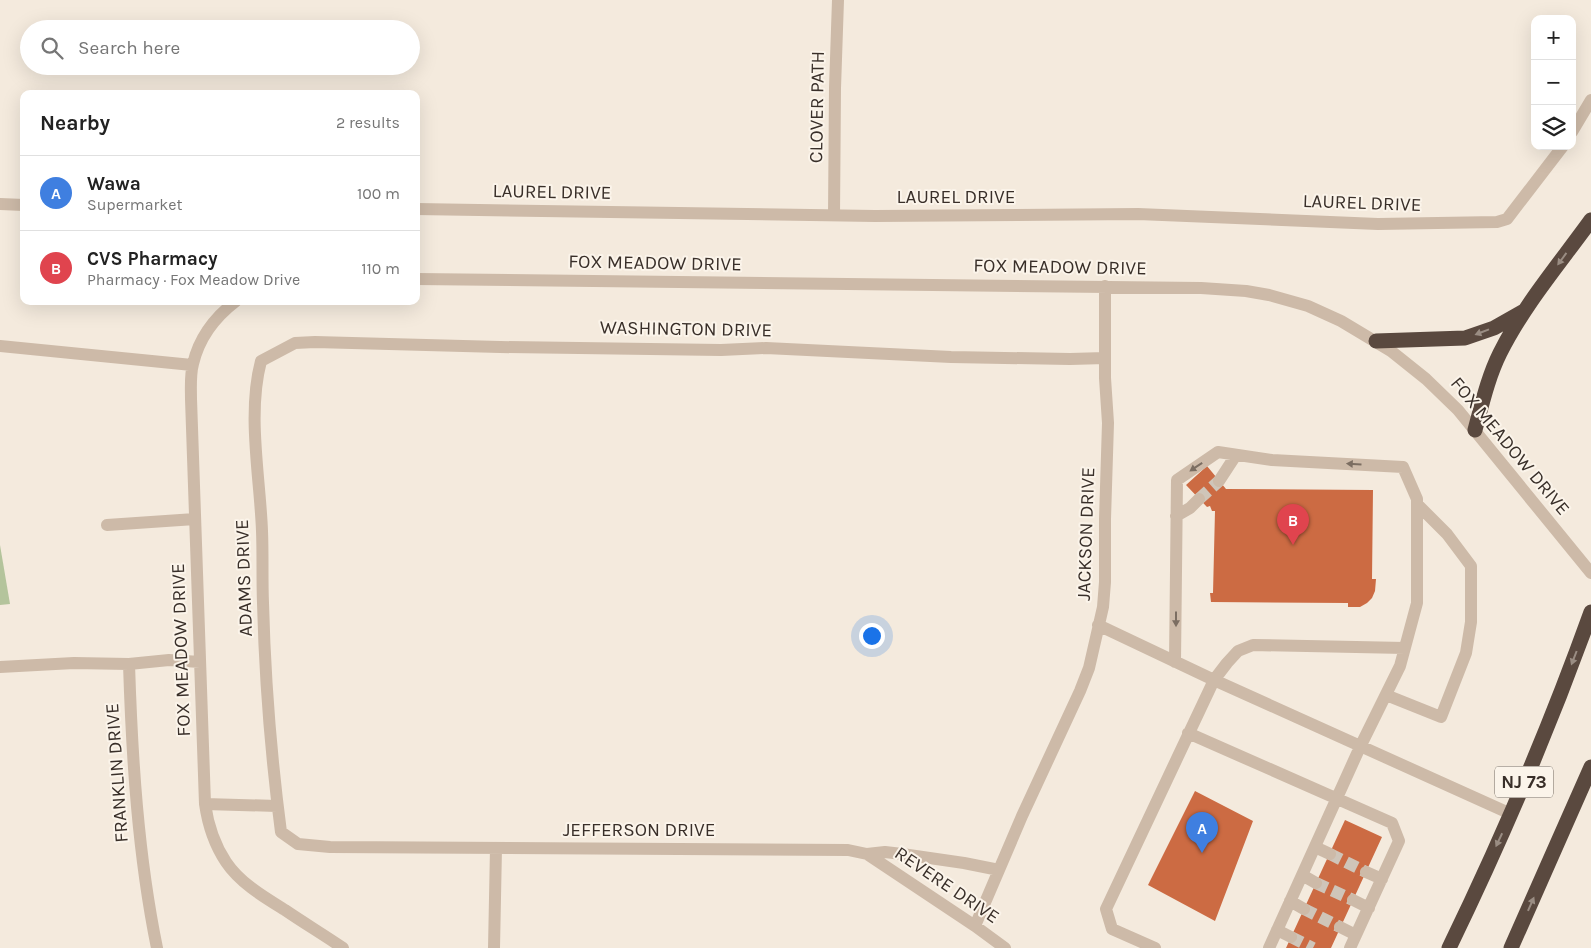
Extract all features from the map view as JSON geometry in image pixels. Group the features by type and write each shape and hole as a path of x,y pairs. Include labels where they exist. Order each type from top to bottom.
{"highway":[{"path":"1475,430 1494,366 1508,339 1525,311 1591,220"},
{"path":"1376,341 1465,338 1494,328 1525,311"},
{"name":"NJ 73","path":"1449,948 1511,814 1591,612"},
{"name":"NJ 73","path":"1511,948 1590,774"}],"street":[{"name":"CLOVER PATH","path":"834,215 838,0"},
{"path":"1576,125 1591,100"},
{"name":"LAUREL DRIVE","path":"420,208 942,216 1138,214 1378,224 1497,222 1507,219 1560,150"},
{"path":"0,204 20,205"},
{"name":"FOX MEADOW DRIVE","path":"420,279 1105,286 1223,289 1269,295 1308,306 1341,321 1376,341 1426,379 1443,394 1475,430 1591,572"},
{"name":"JACKSON DRIVE","path":"975,926 1032,794 1080,691 1089,668 1098,625 1106,572 1105,519 1108,423 1105,358 1105,286"},
{"name":"FOX MEADOW DRIVE","path":"231,305 207,331 192,365 191,399 205,804 214,840 226,862 238,876 266,898 343,948"},
{"name":"WASHINGTON DRIVE","path":"295,343 670,349 766,348 952,357 1105,358"},
{"name":"ADAMS DRIVE","path":"281,832 270,742 266,678 262,529 255,429 256,386 261,361 295,343"},
{"path":"0,346 192,365"},
{"path":"1175,662 1177,480 1218,452 1272,460 1402,467 1418,499 1417,603 1405,648 1400,666 1360,747 1269,948"},
{"path":"1219,481 1236,455"},
{"path":"1176,516 1190,508 1199,499"},
{"path":"1386,695 1441,717 1466,653 1471,622 1471,566 1447,534 1418,504"},
{"path":"106,525 195,519"},
{"path":"1098,625 1360,747 1511,814"},
{"path":"1155,948 1112,929 1106,909 1188,733 1214,680 1227,662 1238,651 1253,645 1405,648"},
{"path":"0,668 74,663 129,664 169,660 200,662"},
{"name":"FRANKLIN DRIVE","path":"129,664 137,811 157,948"},
{"path":"1188,733 1336,800 1392,823 1399,841 1350,948"},
{"path":"205,804 277,806"},
{"name":"JEFFERSON DRIVE","path":"281,832 298,844 330,847 848,850 867,854 886,852 902,854 999,870"},
{"path":"1315,847 1330,854"},
{"path":"494,948 496,848"},
{"name":"REVERE DRIVE","path":"867,854 1005,948"},
{"path":"1366,872 1382,879"},
{"path":"1302,876 1316,882"},
{"path":"1353,900 1369,908"},
{"path":"1290,901 1304,909"},
{"path":"1340,927 1356,935"},
{"path":"1277,930 1291,937"}],"green space":[{"path":"0,545 10,604 0,605"}],"building":[{"path":"1207,466 1226,489 1373,490 1372,579 1376,579 1372,598 1360,607 1348,607 1348,603 1211,602 1210,593 1213,593 1215,511 1212,511 1210,506 1207,507 1186,485"},
{"path":"1195,791 1253,821 1215,921 1148,885"},
{"path":"1345,820 1382,837 1331,948 1286,948"}],"tunnel":[{"path":"1199,499 1219,481"},
{"path":"1330,854 1366,872"},
{"path":"1316,883 1353,900"},
{"path":"1304,909 1340,927"},
{"path":"1291,937 1313,948"}],"place":[{"name":"CVS Pharmacy","path":"1293,545"},
{"name":"Wawa","path":"1202,853"}]}
